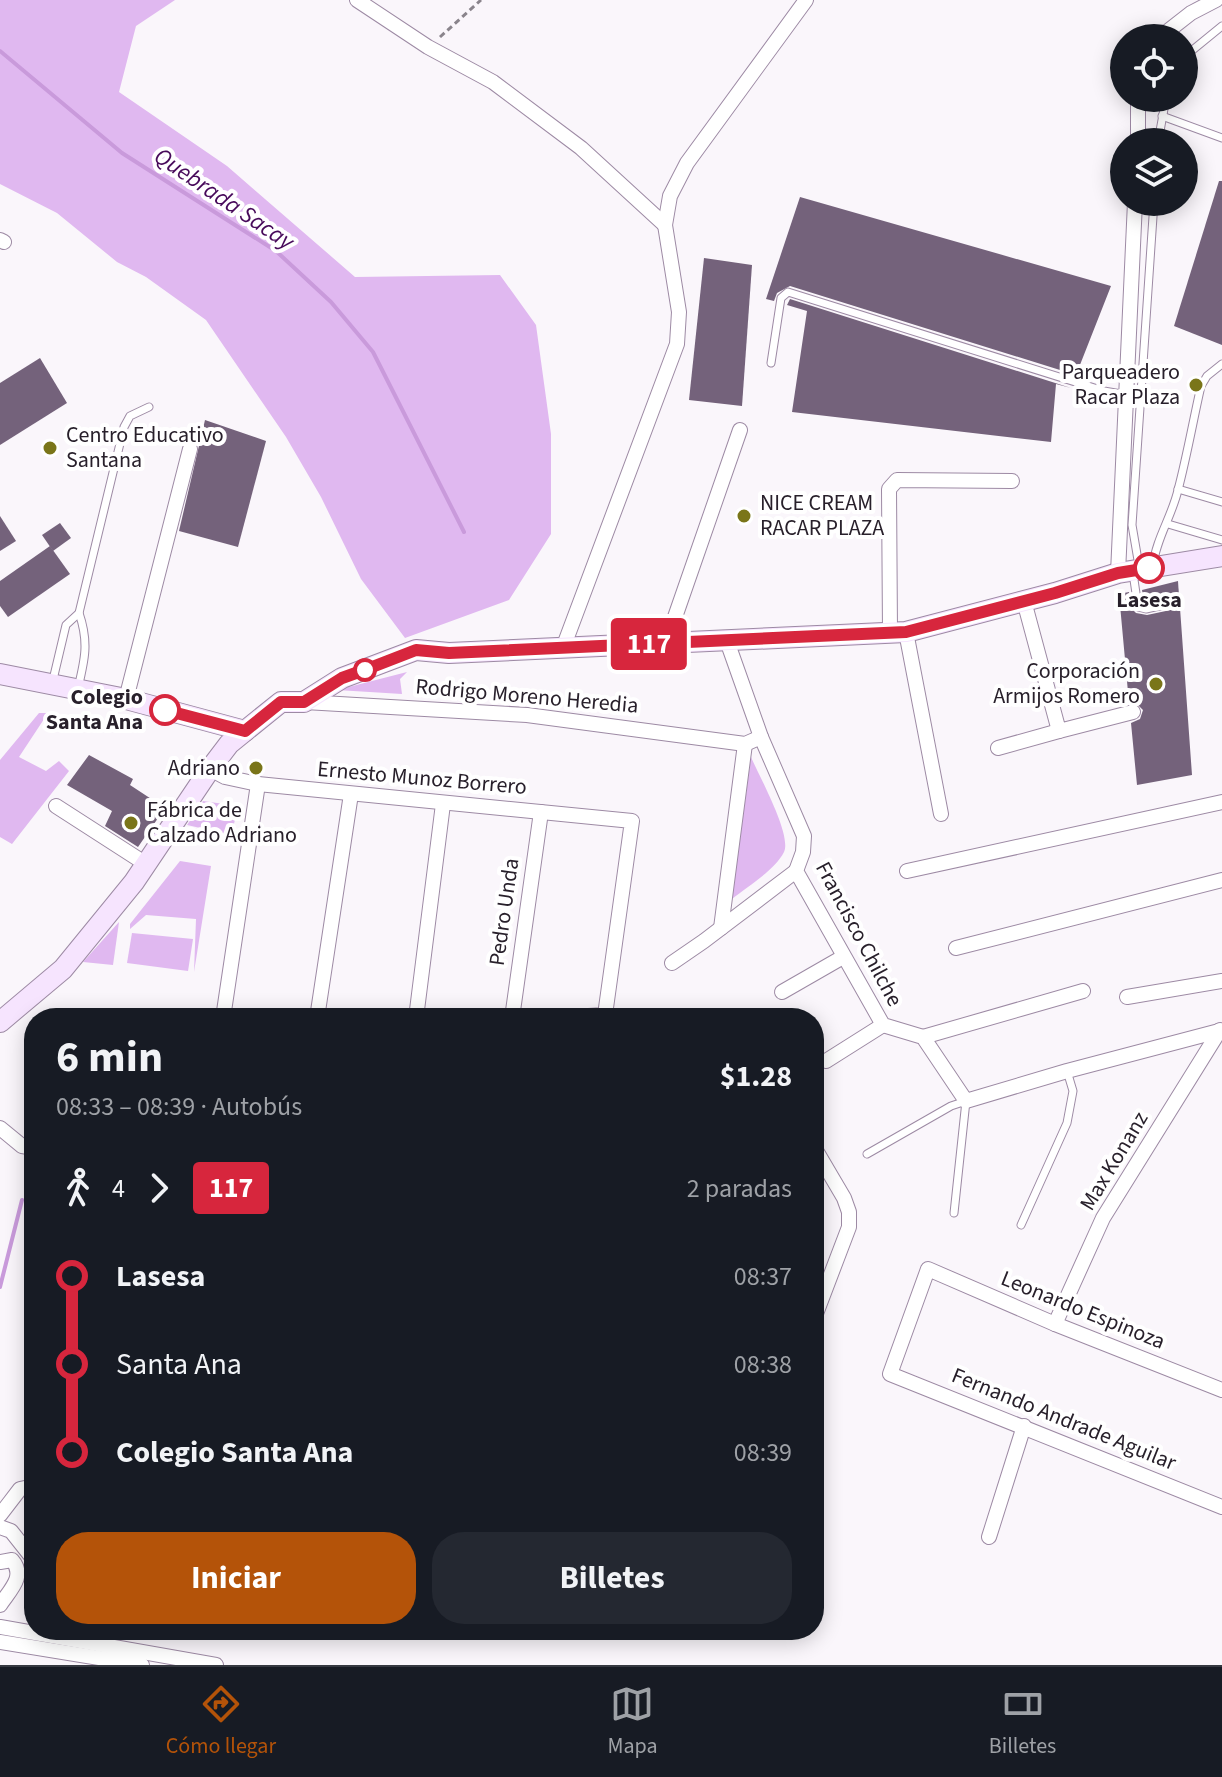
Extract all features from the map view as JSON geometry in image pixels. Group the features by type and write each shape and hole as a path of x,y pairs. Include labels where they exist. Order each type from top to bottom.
{"street":[{"path":"357,0 428,47 493,82 581,148 665,225"},
{"path":"563,648 677,344 679,312 665,225 670,196 687,163 806,0"},
{"path":"1177,24 1216,0"},
{"path":"1134,216 1127,395 1136,570"},
{"path":"666,643 740,430"},
{"path":"126,699 190,449"},
{"path":"941,814 898,632 889,489 897,480 1012,481"},
{"path":"0,1022 63,969 146,864 229,744 281,702 304,702 342,678 416,650 449,653 898,632 1136,570 1222,556"},
{"path":"1024,601 1059,731"},
{"name":"Francisco Chilche","path":"727,641 761,737 804,836 803,852 796,871 883,1025 923,1037"},
{"path":"0,674 126,699 245,731"},
{"name":"Rodrigo Moreno Heredia","path":"304,702 527,715 745,744"},
{"path":"998,748 1133,712"},
{"path":"721,928 745,744 761,737"},
{"name":"Ernesto Munoz Borrero","path":"210,769 225,777 258,784 632,821 606,1008"},
{"path":"224,1008 258,784"},
{"path":"319,1008 351,794"},
{"path":"907,871 1222,802"},
{"path":"417,1008 443,804"},
{"path":"56,806 146,864"},
{"name":"Pedro Unda","path":"513,1008 541,812"},
{"path":"672,963 796,871"},
{"path":"956,948 1222,880"},
{"path":"782,992 843,957"},
{"path":"1127,997 1222,981"},
{"path":"1083,991 923,1037 966,1101 1220,1028"},
{"path":"826,1061 883,1025"},
{"name":"Max Konanz","path":"1055,1324 1103,1218 1220,1028"},
{"path":"0,1128 24,1146"},
{"path":"824,1166 849,1212 849,1227 824,1293"},
{"name":"Leonardo Espinoza","path":"890,1374 928,1269 1055,1324 1222,1390"},
{"name":"Fernando Andrade Aguilar","path":"890,1374 1222,1507"},
{"path":"989,1537 1024,1426"},
{"path":"0,1515 20,1489 24,1488"},
{"path":"0,1527 11,1531 24,1547"},
{"path":"0,1562 12,1560 19,1569 19,1576 0,1605"},
{"path":"0,1627 24,1633"},
{"path":"50,1640 142,1665"},
{"path":"0,1642 116,1657 216,1665"}],"lane":[{"path":"1198,46 1222,26"},
{"path":"1160,128 1163,112"},
{"path":"1162,116 1222,138"},
{"path":"1153,216 1132,525 1138,607 1146,609 1177,602"},
{"path":"771,363 781,298 788,292 1104,391 1127,395"},
{"path":"1136,570 1168,524 1201,386 1207,376 1222,364"},
{"path":"78,690 86,649 86,633 79,613 124,427 130,416 149,407"},
{"path":"1178,489 1222,502"},
{"path":"1168,524 1222,540"},
{"path":"52,684 66,625 79,613"},
{"path":"1021,1225 1067,1123 1073,1091 1067,1071"},
{"path":"867,1154 951,1106 966,1101 954,1213"}],"path":[{"path":"428,47 481,0"}],"shaded area":[{"path":"0,0 175,0 136,26 119,92 227,166 355,277 500,275 536,325 551,434 551,534 509,600 405,638 361,579 321,497 286,437 206,320 146,277 117,262 57,213 0,184"},
{"path":"407,672 400,679 402,694 337,690"},
{"path":"39,713 48,713 19,757 46,771 59,761 69,771 12,844 0,837 0,760"},
{"path":"751,757 779,819 784,852 761,877 732,899"},
{"path":"203,801 231,805 236,816 231,835 187,825"},
{"path":"180,861 211,866 194,972 196,919 146,915 130,929 130,924"},
{"path":"119,922 113,965 83,962"},
{"path":"132,933 193,939 188,971 127,963"}],"building":[{"path":"1219,181 1222,181 1222,345 1174,326"},
{"path":"800,197 1111,286 1076,375 790,286 777,293 774,301 766,299"},
{"path":"704,258 752,265 742,406 689,400"},
{"path":"790,299 1071,388 1056,384 1051,442 792,412 807,311 787,305"},
{"path":"40,358 67,403 0,445 0,383"},
{"path":"205,420 266,441 238,547 179,531"},
{"path":"0,516 16,541 0,551"},
{"path":"60,523 71,538 53,551 42,535"},
{"path":"50,546 70,574 8,617 0,606 0,581"},
{"path":"1178,581 1179,596 1144,602 1142,590"},
{"name":"Corporación Armijos Romero","path":"1129,592 1132,609 1136,613 1147,615 1180,608 1192,775 1137,785 1131,723 1140,719 1143,710 1136,703 1129,703 1119,594"},
{"path":"89,755 133,779 130,785 165,808 138,847 105,826 112,811 67,785"}],"waterway":[{"name":"Quebrada Sacay","path":"0,51 122,153 276,251 331,302 373,352 464,532"},
{"path":"0,1287 22,1200"}],"bus line":[{"name":"117","path":"165,710 245,731 281,702 304,702 342,678 416,650 449,653 906,632 1118,573 1149,568"}],"place":[{"name":"Parqueadero Racar Plaza","path":"1196,385"},
{"name":"Centro Educativo Santana","path":"50,448"},
{"name":"NICE CREAM RACAR PLAZA","path":"744,516"},
{"name":"Lasesa","path":"1149,568"},
{"name":"Corporación Armijos Romero","path":"1156,684"},
{"name":"Colegio Santa Ana","path":"165,710"},
{"name":"Adriano","path":"256,768"},
{"name":"Fábrica de Calzado Adriano","path":"131,823"}]}
